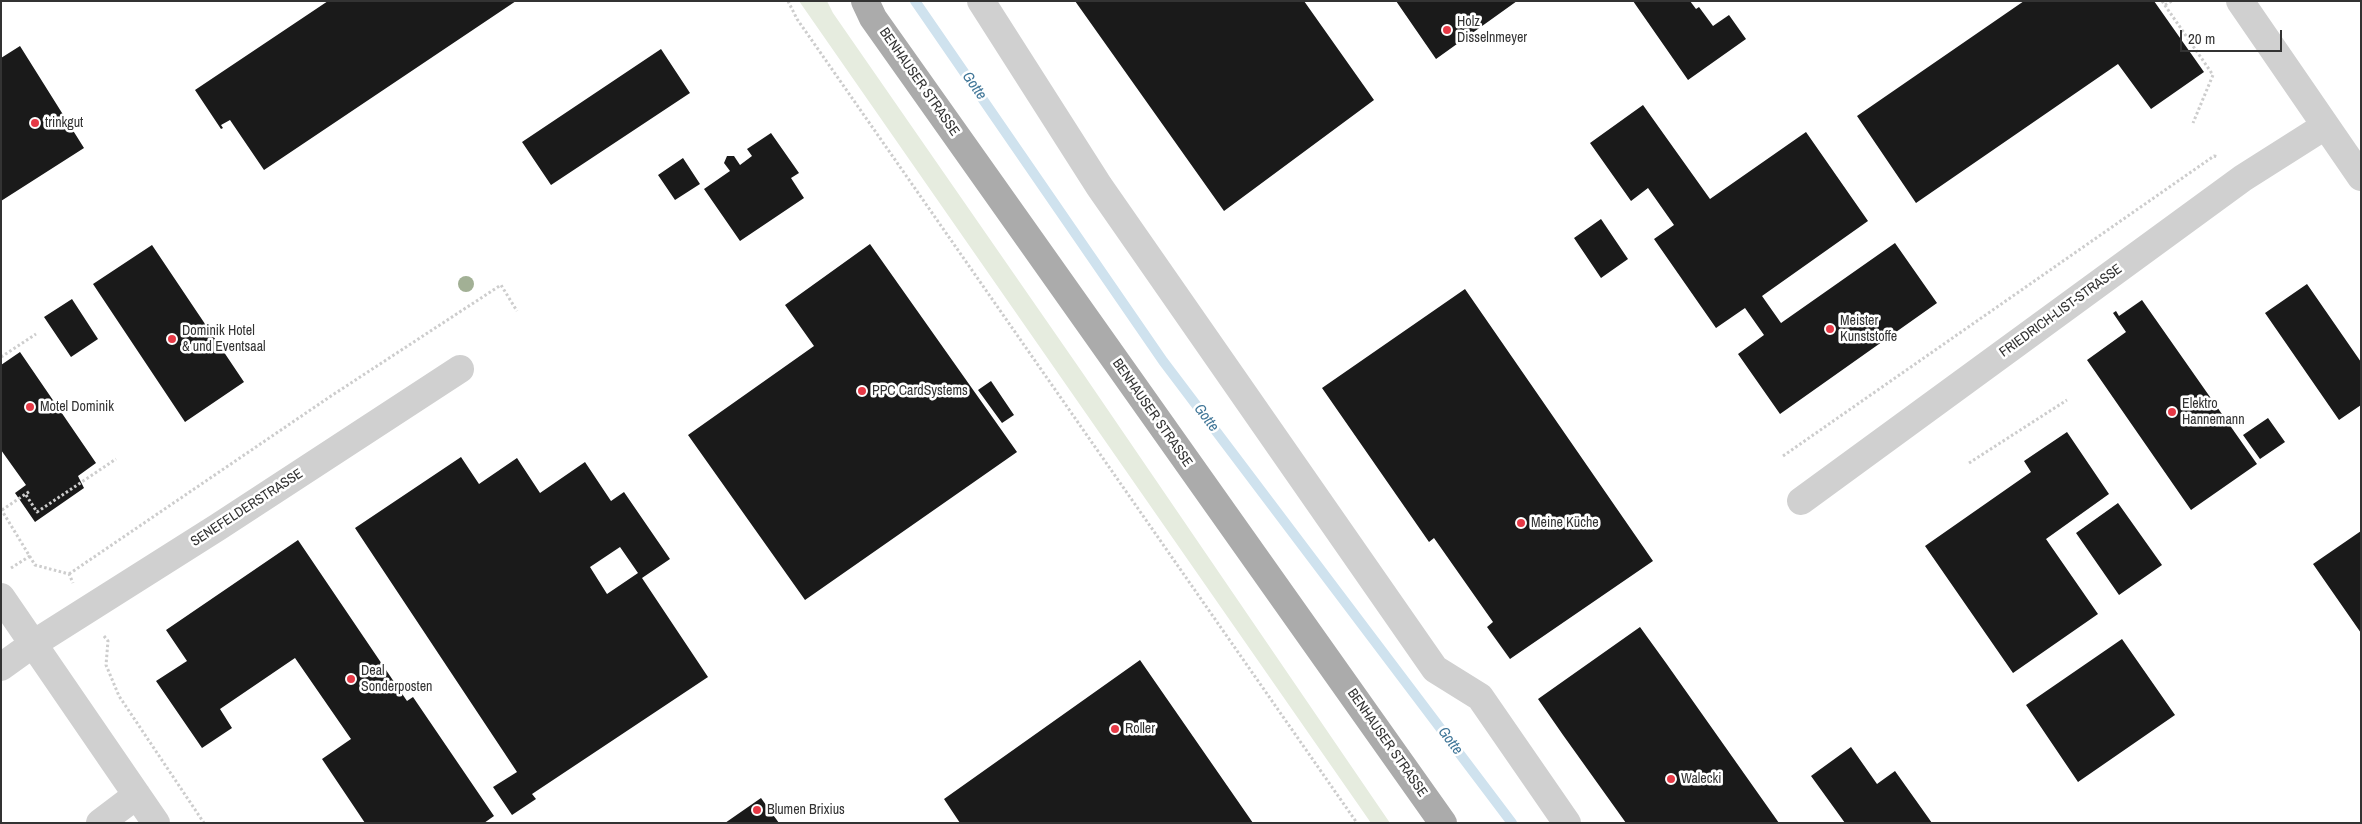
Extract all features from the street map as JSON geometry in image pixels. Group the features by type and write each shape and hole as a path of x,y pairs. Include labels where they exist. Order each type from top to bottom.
{"main road":[{"name":"BENHAUSER STRASSE","path":"865,1 873,18 1443,823"}],"street":[{"path":"980,1 1099,186 1436,669 1480,697 1567,823"},
{"path":"2240,1 2361,177"},
{"name":"FRIEDRICH-LIST-STRASSE","path":"1801,501 2243,178 2325,126"},
{"name":"SENEFELDERSTRASSE","path":"1,667 33,644 460,369"},
{"path":"1,597 156,823"},
{"path":"100,823 137,795"}],"path":[{"path":"788,1 803,27 1357,823"},
{"path":"2172,1 2164,3 2213,75 2193,123"},
{"path":"1784,456 2214,156 2222,158"},
{"path":"68,574 331,396 501,284 517,310"},
{"path":"1,357 36,334"},
{"path":"1969,463 2067,400"},
{"path":"26,495 37,512 116,459"},
{"path":"30,492 2,510 35,565 68,574 108,641 106,665 119,696 204,823"},
{"path":"8,569 30,556"}],"shaded area":[{"path":"799,1 827,1 833,13 1082,372 1390,823 1371,823"}],"building":[{"path":"328,1 516,1 264,170 230,120 221,125 223,128 221,129 195,90"},
{"path":"1075,1 1304,1 1374,100 1224,211"},
{"name":"Holz Disselnmeyer","path":"1396,1 1517,1 1436,59"},
{"path":"1633,1 1690,1 1696,9 1699,7 1713,26 1729,15 1746,39 1688,80"},
{"path":"2024,1 2154,1 2204,72 2151,109 2118,64 1916,203 1857,116"},
{"name":"trinkgut","path":"20,46 84,148 1,201 1,58"},
{"path":"661,49 690,93 551,185 522,142"},
{"path":"1643,105 1710,199 1806,132 1868,221 1762,296 1781,323 1895,243 1937,303 1780,414 1738,354 1764,335 1745,308 1716,328 1654,239 1674,225 1648,188 1631,201 1590,143"},
{"path":"771,133 799,173 791,178 804,198 740,241 704,189 730,171 724,163 727,156 734,156 740,165 752,156 747,149"},
{"path":"683,158 700,184 675,200 658,175"},
{"path":"1601,219 1628,259 1601,278 1574,238"},
{"name":"PPC CardSystems","path":"870,244 1017,452 805,600 688,435 814,346 785,305"},
{"name":"Dominik Hotel & und Eventsaal","path":"152,245 244,382 185,422 93,284"},
{"path":"2307,284 2361,362 2361,405 2339,420 2265,313"},
{"path":"1465,289 1653,561 1510,659 1487,627 1493,622 1434,538 1429,542 1322,388"},
{"path":"72,299 98,339 71,357 44,317"},
{"name":"Elektro Hannemann","path":"2142,300 2257,464 2191,510 2087,360 2126,332 2113,313 2116,311 2119,316"},
{"name":"Motel Dominik","path":"20,352 96,463 78,476 84,488 35,522 15,493 26,485 1,450 1,365"},
{"path":"991,381 1014,415 1002,423 978,390"},
{"path":"2268,418 2285,442 2260,459 2243,435"},
{"path":"2067,432 2109,494 2046,539 2098,614 2013,673 1925,546 2031,472 2024,461"},
{"path":"461,457 479,484 517,458 540,493 585,462 611,501 624,492 670,559 642,578 708,677 532,794 536,799 512,815 493,787 517,772 355,528","holes":["620,547 638,573 607,594 590,567"]},
{"path":"2118,503 2162,565 2119,595 2076,533"},
{"path":"2361,531 2361,633 2313,564"},
{"path":"298,540 407,701 413,697 494,816 484,823 365,823 322,759 351,739 295,658 220,709 232,728 202,748 156,681 187,661 166,630"},
{"name":"Walecki","path":"1640,627 1779,823 1626,823 1563,735 1538,699"},
{"path":"2122,639 2175,715 2078,782 2026,705"},
{"name":"Roller","path":"1140,660 1253,823 960,823 944,799"},
{"path":"1851,747 1877,784 1895,771 1932,823 1845,823 1811,776"},
{"name":"Blumen Brixius","path":"761,798 779,823 725,823"}],"waterway":[{"name":"Gotte","path":"915,1 1163,361 1512,823"}],"place":[{"name":"Holz Disselnmeyer","path":"1447,30"},
{"name":"trinkgut","path":"35,123"},
{"name":"Meister Kunststoffe","path":"1830,329"},
{"name":"Dominik Hotel & und Eventsaal","path":"172,339"},
{"name":"PPC CardSystems","path":"862,391"},
{"name":"Motel Dominik","path":"30,407"},
{"name":"Elektro Hannemann","path":"2172,412"},
{"name":"Meine Küche","path":"1521,523"},
{"name":"Deal Sonderposten","path":"351,679"},
{"name":"Roller","path":"1115,729"},
{"name":"Walecki","path":"1671,779"},
{"name":"Blumen Brixius","path":"757,810"}]}
